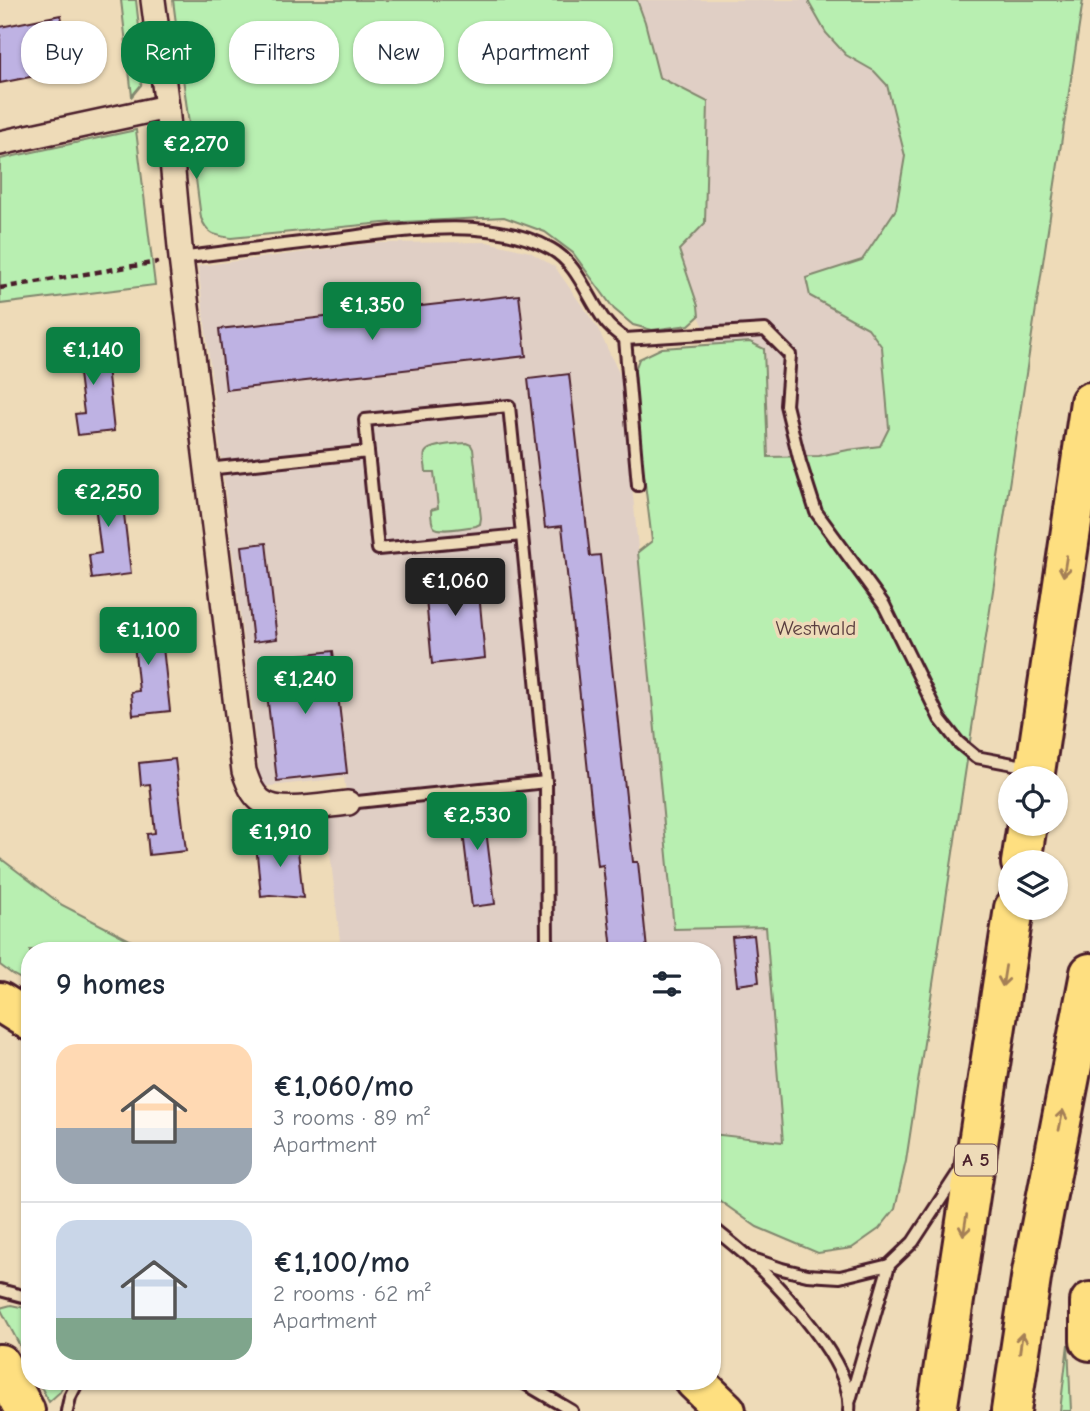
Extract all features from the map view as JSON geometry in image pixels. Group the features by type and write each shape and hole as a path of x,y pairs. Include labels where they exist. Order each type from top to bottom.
{"highway":[{"path":"1035,766 1090,402"},
{"name":"A 5","path":"937,1411 1012,920"},
{"path":"1011,1411 1031,1272 1090,973"},
{"path":"0,1002 21,1015"},
{"path":"1090,1302 1090,1341"},
{"path":"0,1364 25,1411"},
{"path":"704,1390 726,1411"}],"street":[{"path":"153,0 167,107 181,258 244,771 250,788 261,802 276,807 291,809 348,803"},
{"path":"0,143 167,107"}],"lane":[{"path":"181,258 401,231 444,229 487,229 510,233 552,249 566,260 606,322 625,339 638,485"},
{"path":"625,339 765,330 790,355 786,405 816,512 884,605 940,719 958,742 976,757 1009,766"},
{"path":"522,535 377,549 365,420 509,406 522,535 546,782 547,942"},
{"path":"207,469 368,452"},
{"path":"348,803 546,782"},
{"path":"750,1258 807,1275 841,1277 889,1265 913,1242 978,1143"},
{"path":"721,1234 750,1258 803,1316 826,1346 841,1374 849,1407"},
{"path":"849,1407 889,1265"},
{"path":"0,1290 21,1296"},
{"path":"67,1411 74,1390"},
{"path":"536,1390 572,1411"}],"path":[{"path":"0,288 181,258"}],"shaded area":[{"path":"637,0 809,0 846,55 874,71 887,85 905,156 896,209 862,260 807,278 810,296 868,328 882,347 889,428 880,446 819,456 768,457 764,349 750,342 712,345 699,316 678,250 659,77"},
{"path":"487,242 530,252 555,267 597,327 622,379 674,928 766,926 783,1142 721,1135 721,942 340,942 326,816 349,814 344,778 261,787 198,266 373,243"}],"green space":[{"path":"121,0 136,0 138,21 123,21"},
{"path":"173,0 637,0 659,77 708,102 705,223 679,250 699,316 689,325 652,330 633,325 614,309 573,253 545,232 504,217 383,223 231,238 212,233 201,218 184,84 215,84 215,21 176,21"},
{"name":"Westwald","path":"809,0 1083,0 906,1161 895,1209 879,1229 852,1248 818,1253 757,1227 721,1202 721,1135 783,1142 766,927 674,929 638,552 652,541 639,434 635,370 639,359 662,348 750,342 764,349 768,457 819,456 880,446 889,428 882,347 868,328 810,296 806,278 862,260 896,209 905,156 887,85 874,71 846,55 826,33"},
{"path":"131,84 141,84 141,85 132,96"},
{"path":"136,130 155,285 0,304 0,159"},
{"path":"466,443 473,449 480,524 437,529 431,517 431,510 438,508 434,472 426,472 425,453 437,446"},
{"path":"0,858 62,905 134,942 21,942 21,979 0,965"},
{"path":"11,1305 21,1307 21,1348 0,1308"},
{"path":"1068,1344 1071,1411 1060,1411"},
{"path":"43,1390 61,1390 60,1392 49,1402"}],"building":[{"path":"61,15 62,21 30,21"},
{"path":"21,23 21,79 0,83 0,27"},
{"path":"519,295 526,356 226,390 219,329"},
{"path":"104,340 114,431 78,435 75,414 84,413 78,366 70,367 68,345"},
{"path":"569,374 590,556 600,555 633,862 638,862 646,942 611,942 603,865 598,866 562,526 545,528 528,379"},
{"path":"120,480 131,574 92,579 89,555 101,553 95,505 83,507 81,484"},
{"path":"266,543 277,639 253,642 242,546"},
{"path":"477,571 485,658 432,664 424,577"},
{"path":"160,620 170,711 133,715 131,692 139,691 134,644 125,645 123,624"},
{"path":"333,651 347,773 277,781 263,659"},
{"path":"175,759 186,851 149,855 147,834 155,833 150,784 141,785 139,763"},
{"path":"482,797 495,904 472,907 459,799"},
{"path":"297,841 303,898 261,896 256,844"},
{"path":"754,935 759,982 737,985 732,937"}]}
